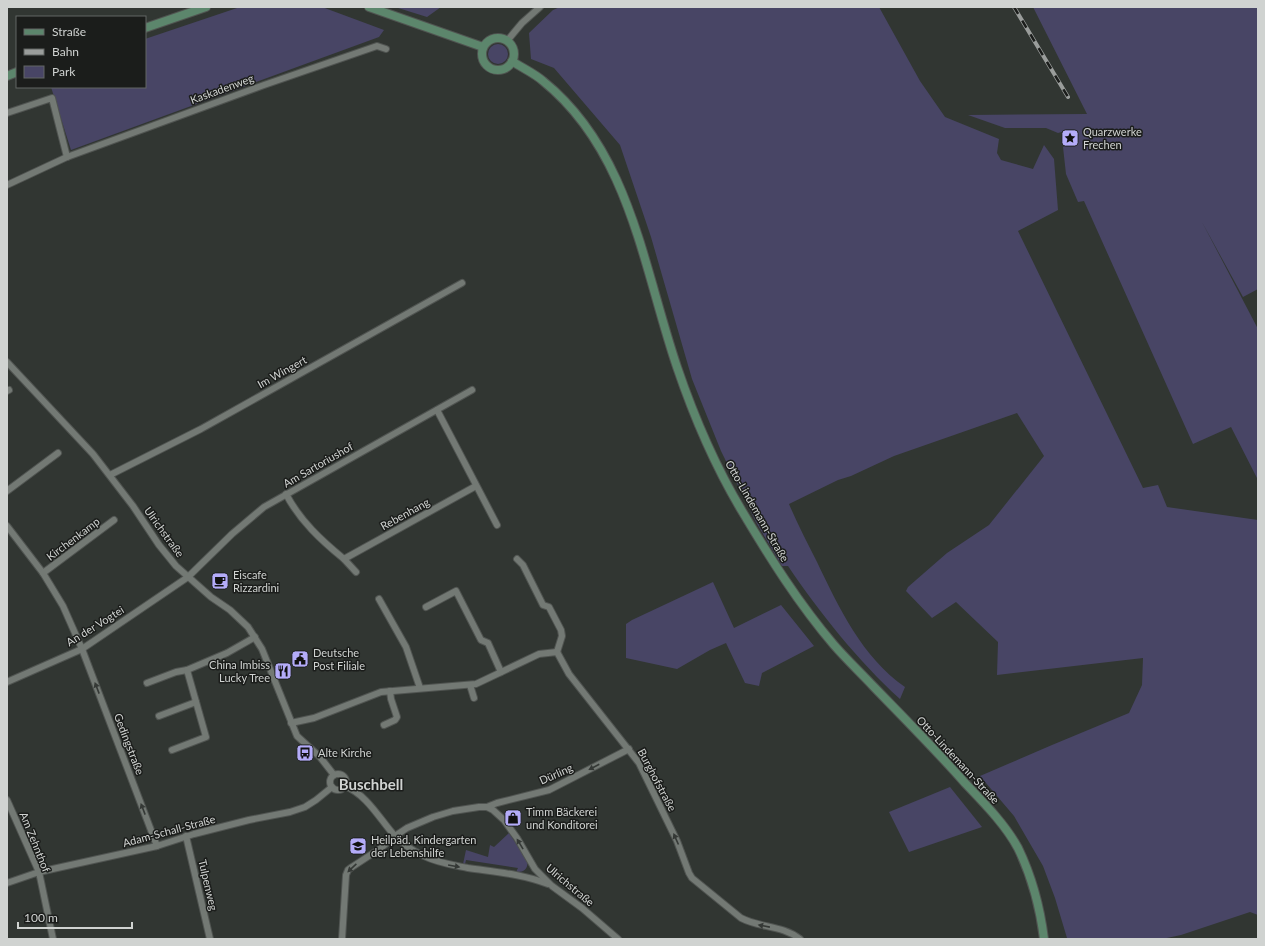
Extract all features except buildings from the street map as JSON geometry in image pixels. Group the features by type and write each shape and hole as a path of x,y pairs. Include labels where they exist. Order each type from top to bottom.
{"street":[{"path":"146,28 206,7"},
{"path":"369,7 483,47"},
{"path":"507,41 522,23 540,7"},
{"path":"494,38 507,41 513,48 512,61 508,66 504,69 493,69 484,63 482,52 486,43 494,38"},
{"name":"Kaskadenweg","path":"7,184 67,157 264,85 377,46 386,49"},
{"name":"Otto-Lindemann-Straße","path":"512,61 542,80 583,121 603,151 616,176 634,226 677,368 696,418 714,458 740,508 799,601 835,646 942,757 997,818 1016,846 1032,879 1044,939"},
{"path":"7,113 52,98 67,157"},
{"name":"Im Wingert","path":"110,475 201,428 462,283"},
{"name":"Ulrichstraße","path":"7,362 79,438 110,475 159,545 176,566 211,597 230,610 244,623 255,637 267,662 291,724 300,740 320,757 334,775"},
{"name":"Am Sartoriushof","path":"188,576 259,510 472,390"},
{"path":"437,410 497,525"},
{"path":"7,491 58,453"},
{"name":"Rebenhang","path":"344,559 476,486"},
{"path":"286,494 305,522 326,545 344,559 356,572"},
{"name":"Kirchenkamp","path":"43,573 114,520"},
{"name":"Kirchenkamp","path":"7,526 43,573 63,606 82,649"},
{"path":"291,724 314,718 373,694 390,691 481,683 540,654 558,652 562,636 561,630 549,608 543,605 523,565 517,559"},
{"name":"An der Vogtei","path":"7,682 82,649 188,576"},
{"path":"426,607 456,591 481,640 488,643 502,672"},
{"path":"379,599 406,647 420,688"},
{"path":"147,683 176,672 187,670 227,653 255,637"},
{"name":"Gedingstraße","path":"82,649 157,846"},
{"name":"Burghofstraße","path":"558,652 569,674 639,763 677,841 692,878 749,923 789,932 800,939"},
{"path":"172,750 206,737 187,670"},
{"path":"470,685 474,698"},
{"path":"384,725 395,720 396,717 390,691"},
{"path":"159,716 196,702"},
{"name":"Dürling","path":"486,807 548,790 629,749"},
{"path":"334,775 342,776 346,780 345,786 339,790 332,787 330,782 332,777 334,775"},
{"path":"345,786 357,793 371,806 395,836 415,851 436,862 525,877 552,886"},
{"name":"Adam-Schall-Straße","path":"7,882 39,872 157,846 186,836 249,820 290,812 310,803 332,787"},
{"name":"Am Zehnthof","path":"7,800 39,872 53,939"},
{"path":"342,939 346,875 348,870 381,848 407,828 433,817 479,806 486,807"},
{"name":"Ulrichstraße","path":"486,807 499,815 505,822 532,862 535,869 552,886 582,908 618,939"},
{"name":"Tulpenweg","path":"186,836 210,939"},
{"path":"525,877 531,872 532,862"}],"green space":[{"path":"240,7 322,7 384,30 379,37 71,150 51,88 146,88 146,39"},
{"path":"395,7 441,7 427,17"},
{"path":"560,7 879,7 920,81 945,117 999,139 997,153 1001,160 1033,169 1044,145 1054,159 1058,210 1018,231 1143,488 1158,485 1167,507 1258,520 1258,915 1250,912 1181,935 1162,939 1066,939 1067,938 1055,898 1043,866 1014,816 980,776 1129,713 1142,685 1143,658 997,675 998,642 956,602 932,618 906,591 908,587 947,553 989,525 1044,456 1017,413 894,456 851,476 838,480 789,504 834,597 853,630 876,661 905,687 900,699 885,685 840,636 788,566 782,566 756,522 721,451 692,379 651,237 620,145 554,68 531,59 529,33 553,10"},
{"path":"1033,7 1258,7 1258,289 1243,297 1202,222 1258,329 1258,480 1231,427 1193,444 1084,201 1078,202 1066,174 1063,147 1072,142 1069,130 1058,133 1046,128 1005,128 968,115 1087,114"},
{"path":"494,44 502,44 508,50 508,58 502,64 494,64 488,58 488,50"},
{"path":"713,582 734,628 781,605 814,646 762,673 759,686 745,683 726,643 710,650 677,669 626,658 626,624"},
{"path":"950,787 982,827 909,852 889,812"},
{"path":"509,833 527,860 527,868 524,871 516,872 518,868 466,860 465,864 463,864 466,850 488,857 490,845 494,847"}],"railway":[{"path":"1014,7 1068,97"}],"place":[{"name":"Quarzwerke Frechen","path":"1070,138"},
{"name":"Eiscafe Rizzardini","path":"220,581"},
{"name":"Deutsche Post Filiale","path":"300,659"},
{"name":"China Imbiss Lucky Tree","path":"283,671"},
{"name":"Alte Kirche","path":"305,753"},
{"name":"Timm Bäckerei und Konditorei","path":"513,818"},
{"name":"Heilpäd. Kindergarten der Lebenshilfe","path":"358,846"}],"district":[{"name":"Buschbell","path":"371,785"}]}
